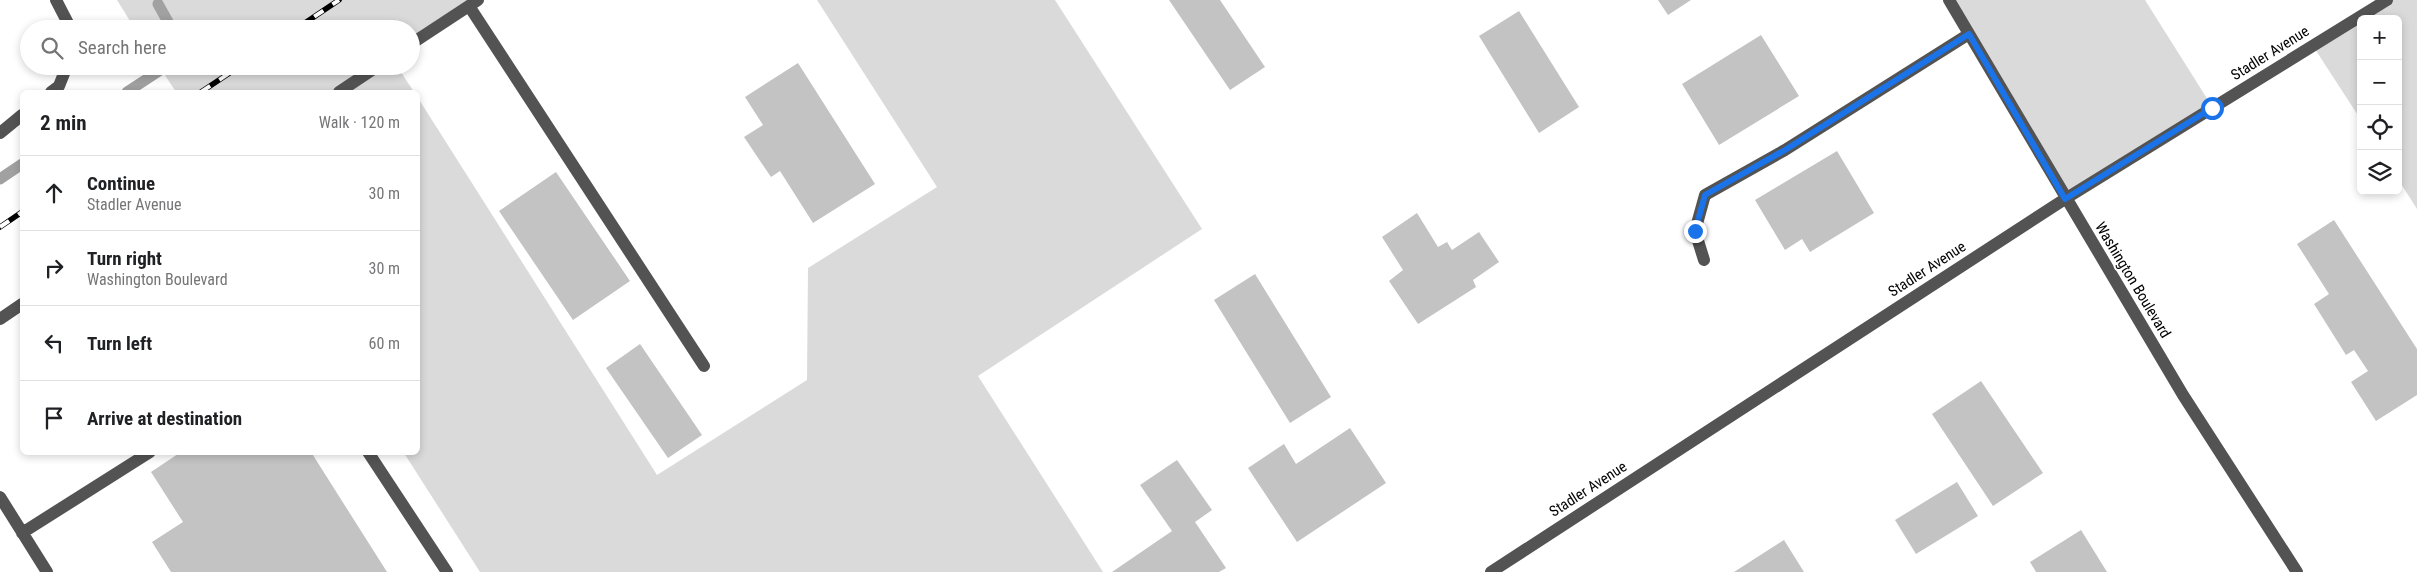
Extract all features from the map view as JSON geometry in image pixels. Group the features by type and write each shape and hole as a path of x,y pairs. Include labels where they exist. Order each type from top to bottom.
{"street":[{"path":"56,0 67,20"},
{"name":"Washington Boulevard","path":"1949,0 2065,199 2183,395 2297,572"},
{"name":"Stadler Avenue","path":"1490,572 2065,199 2387,0"},
{"path":"420,38 473,3 704,366"},
{"path":"1704,260 1695,231 1705,195 1785,150 1969,34"},
{"path":"53,90 59,86 63,75"},
{"path":"342,90 364,75"},
{"path":"0,133 20,117"},
{"path":"0,319 20,305"},
{"path":"22,533 145,455"},
{"path":"370,455 447,572"},
{"path":"0,497 47,572"}],"shaded area":[{"path":"117,0 478,0 420,38 420,20 129,20"},
{"path":"817,0 1055,0 1202,229 978,376 1103,572 480,572 405,455 420,455 420,101 657,475 807,380 808,268 937,187"},
{"path":"1949,0 2145,0 2213,108 2065,199"},
{"path":"2387,0 2417,0 2417,209 2402,185 2402,15 2363,15"},
{"path":"2357,19 2357,114 2313,46"},
{"path":"165,75 403,75 413,90 175,90"}],"building":[{"path":"1169,0 1220,0 1265,67 1230,90"},
{"path":"1658,0 1691,0 1668,15"},
{"path":"1519,11 1579,107 1539,133 1479,36"},
{"path":"1761,35 1799,96 1719,145 1682,84"},
{"path":"798,63 875,184 813,223 780,171 771,177 744,137 763,125 745,97"},
{"path":"1837,151 1874,213 1810,252 1802,239 1785,250 1755,200"},
{"path":"556,172 630,281 573,320 499,211"},
{"path":"1417,213 1438,247 1447,242 1452,250 1479,232 1499,262 1473,280 1476,287 1418,324 1389,281 1403,270 1382,237"},
{"path":"2334,220 2417,349 2417,395 2376,421 2351,382 2368,371 2354,350 2346,355 2314,304 2329,294 2297,244"},
{"path":"1255,274 1331,397 1290,423 1214,300"},
{"path":"640,344 702,435 668,458 606,368"},
{"path":"1981,381 2043,473 1993,506 1932,414"},
{"path":"1350,428 1386,483 1297,542 1248,468 1284,444 1296,464"},
{"path":"176,455 313,455 387,572 171,572 152,542 183,522 151,472"},
{"path":"1177,460 1212,510 1195,522 1226,568 1219,572 1112,572 1172,531 1140,485"},
{"path":"1957,482 1978,516 1916,554 1895,520"},
{"path":"2081,530 2107,572 2036,572 2030,562"},
{"path":"1784,540 1804,572 1734,572"}],"waterway":[{"path":"158,4 167,20"},
{"path":"130,90 153,75"},
{"path":"0,179 20,165"}],"railway":[{"path":"309,20 339,0"},
{"path":"204,90 226,75"},
{"path":"0,227 20,213"}],"route":[{"path":"1695,231 1705,195 1785,150 1969,34 2065,199 2212,108"}]}
